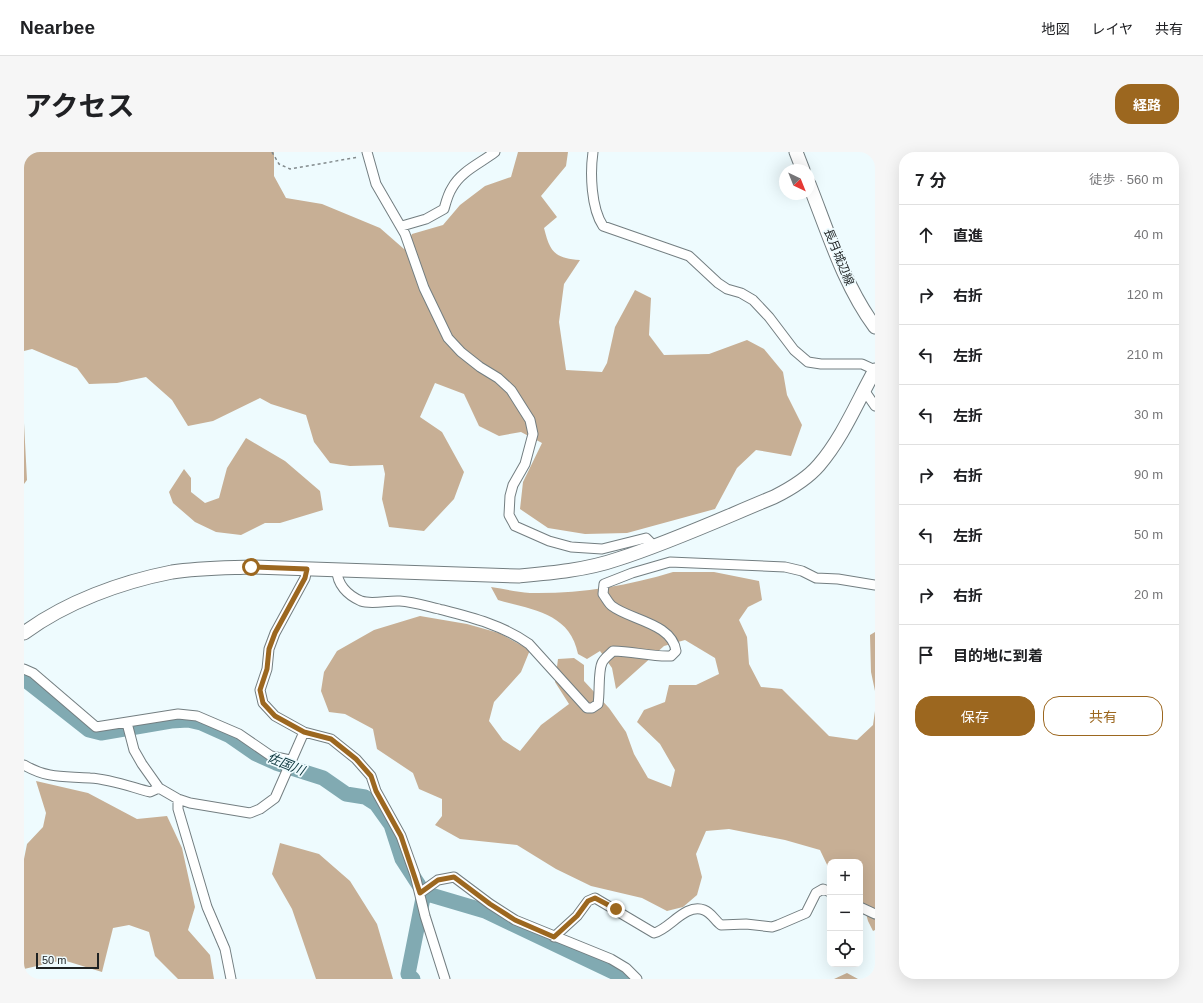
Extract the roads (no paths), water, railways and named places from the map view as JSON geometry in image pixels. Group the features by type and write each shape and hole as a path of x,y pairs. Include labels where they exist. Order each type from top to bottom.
{"street":[{"path":"402,226 426,218 444,209 451,188 458,180 471,168 495,152"},
{"path":"24,633 67,607 140,580 173,572 208,568 251,567 519,576 580,569 617,560 774,498 794,486 818,466 837,441 875,370 862,364 821,364 808,362 794,350 769,317 753,300 742,293 727,289 718,283 690,256 603,226 597,218 594,202 593,152"},
{"path":"796,152 801,164"},
{"path":"367,154 376,184 402,226 424,288 448,338 461,352 480,367 498,378 511,390 530,420 533,434 525,464 513,485 510,496 509,515 515,526 549,541 571,547 602,549 646,538 654,546"},
{"name":"長月城辺線","path":"815,199 850,286 864,312 875,327"},
{"path":"864,390 875,406"},
{"path":"337,570 337,580 348,594 363,602 410,602 508,630 529,644 587,708 592,708 598,704 600,668 602,661 613,652 628,651 659,656 671,656 676,651 675,644 657,627 612,606 603,594 604,584 632,573 670,562 785,567 802,571 816,578 838,579 875,585"},
{"path":"307,569 305,578 275,633 269,649 267,669 260,690 263,703 275,716 304,732 331,739 356,759 371,776 381,801 401,836 420,893 425,916 445,979"},
{"path":"24,669 34,673 96,727 178,714 196,716 239,734 271,756 290,760"},
{"path":"127,723 134,750 159,788 178,799 190,803 250,813 260,810 275,798 290,760 304,732"},
{"path":"24,765 34,771 63,778 91,778 150,792 159,788"},
{"path":"178,799 178,809 204,897 225,948 231,979"},
{"path":"420,893 438,880 454,877 490,904 515,920 554,937 612,959 626,968 638,979"},
{"path":"554,937 577,916 588,901 595,898 654,933 660,932 682,914 696,909 704,910 721,925 746,924 772,927 806,913 816,893 822,889 827,891"},
{"path":"863,908 875,914"}],"waterway":[{"name":"佐国川","path":"24,679 89,730 101,733 171,721 188,720 201,723 230,736 256,754 276,763 323,778 346,794 365,797 376,804 391,825 402,859 424,893 408,974 413,979"},
{"path":"424,893 485,911 628,979"}]}
